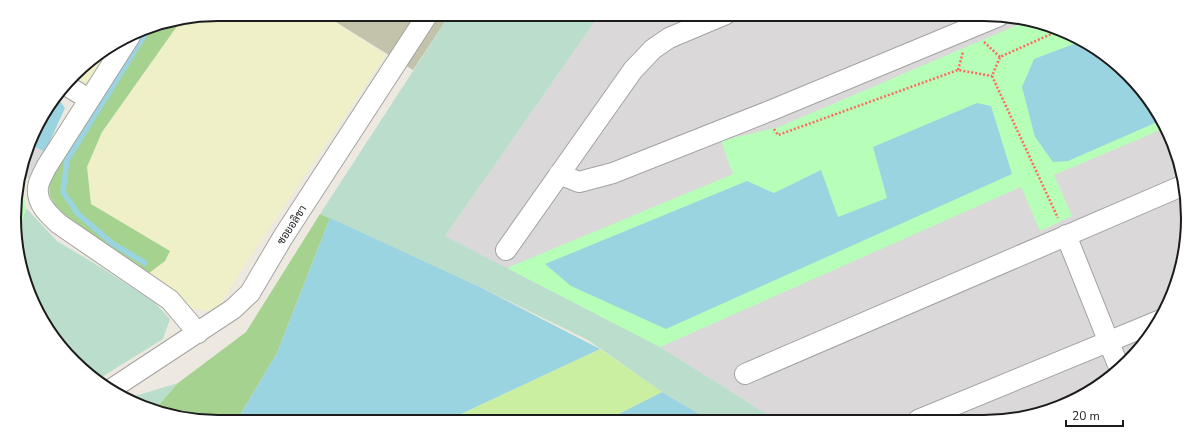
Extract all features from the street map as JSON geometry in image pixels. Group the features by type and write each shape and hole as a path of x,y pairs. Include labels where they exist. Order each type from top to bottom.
{"street":[{"name":"ซอยอลิชา","path":"115,386 234,309 250,292 283,237 420,21"},
{"path":"506,250 633,70 653,49 669,38 709,21"},
{"path":"559,174 579,182 613,173 764,113 987,21"},
{"path":"125,44 47,166 38,187 40,202 46,213 59,224 170,300 198,333"},
{"path":"70,88 89,99"},
{"path":"745,374 1178,187"},
{"path":"1066,235 1117,363"},
{"path":"930,415 1149,325"}],"path":[{"path":"1053,33 1000,57 992,76 1066,235"},
{"path":"764,113 778,135 958,70 992,76"}],"shaded area":[{"path":"334,21 445,21 413,70"},
{"path":"445,21 595,21 445,236 660,347 768,415 701,415 662,392 588,340 480,287 320,214"},
{"path":"595,21 997,21 1047,31 1071,41 1093,54 1114,70 1140,98 1161,131 1171,155 1181,205 1181,231 1171,281 1155,316 1132,348 1104,374 1071,395 1047,405 997,415 768,415 660,347 445,236"},
{"path":"35,146 45,152 31,176 25,180"},
{"path":"26,208 57,241 154,302 170,319 163,339 102,377 88,366 62,338 41,305 31,281 28,269 21,224"},
{"path":"178,383 158,406 134,396"}],"green space":[{"path":"205,21 334,21 386,55 246,263 217,311 191,309 149,273 165,261 170,251 91,204 87,167 102,132 177,26"},
{"path":"1019,24 1047,31 1071,41 1104,62 1132,88 1148,109 1160,130 1054,175 1072,216 1040,231 1021,187 660,347 507,268 733,174 721,141 779,127"},
{"path":"177,26 102,132 87,167 91,204 170,251 165,261 149,273 94,242 69,222 51,198 49,191 50,176 137,39 155,31"},
{"path":"109,54 85,90 75,83 88,70"},
{"path":"23,190 26,208 21,224 21,205"},
{"path":"320,214 330,218 277,353 240,415 205,415 158,406 178,383 246,332"},
{"path":"600,349 662,392 617,415 459,415"}],"water":[{"path":"1075,43 1093,54 1114,70 1132,88 1156,122 1068,161 1053,162 1035,137 1022,87 1034,59"},
{"path":"60,101 65,108 45,152 35,146 47,119"},
{"path":"977,103 991,106 1012,174 666,329 571,286 545,264 747,181 774,193 821,170 838,217 887,198 873,147"},
{"path":"330,218 480,287 600,349 459,415 240,415 277,353"},
{"path":"662,392 701,415 617,415"}],"waterway":[{"path":"144,35 67,160 63,192 78,214 112,243 145,263"}]}
